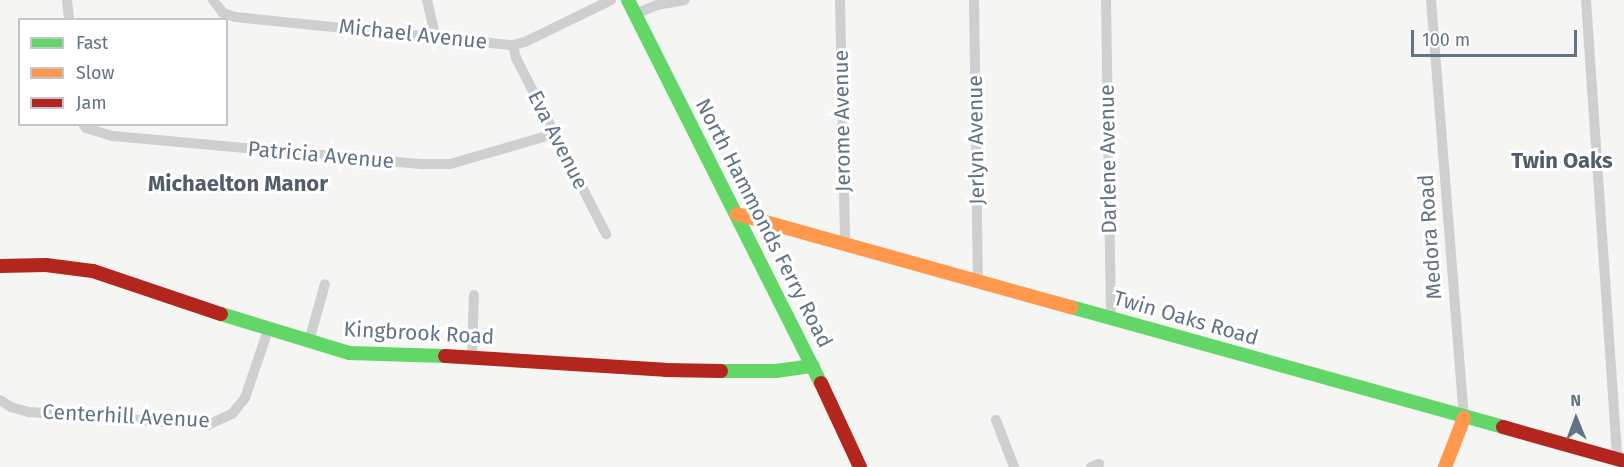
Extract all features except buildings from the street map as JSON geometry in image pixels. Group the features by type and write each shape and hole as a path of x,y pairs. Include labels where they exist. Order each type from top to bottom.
{"street":[{"path":"67,0 69,18"},
{"name":"Michael Avenue","path":"213,0 223,13 235,17 435,35 513,45 525,42 611,0"},
{"path":"427,0 435,35"},
{"name":"North Hammonds Ferry Road","path":"628,0 813,366 860,467"},
{"path":"635,14 657,5 685,0"},
{"name":"Jerome Avenue","path":"840,0 845,242"},
{"name":"Jerlyn Avenue","path":"974,0 978,280"},
{"name":"Darlene Avenue","path":"1106,0 1111,318"},
{"name":"Medora Road","path":"1431,0 1464,418 1445,467"},
{"path":"1586,0 1620,460"},
{"name":"Eva Avenue","path":"513,45 516,58 606,234"},
{"name":"Patricia Avenue","path":"84,126 112,136 423,164 450,164 554,134"},
{"name":"Twin Oaks Road","path":"737,214 845,242 1464,418 1620,460"},
{"name":"Kingbrook Road","path":"0,266 46,265 93,271 268,330 349,353 472,357 665,370 776,371 813,366"},
{"path":"309,340 325,284"},
{"path":"472,357 474,295"},
{"name":"Centerhill Avenue","path":"0,400 11,407 29,412 208,425 232,414 245,398 268,330"},
{"path":"996,420 1014,467"}],"traffic: fast":[{"path":"628,0 821,383"},
{"path":"1071,307 1503,427"},
{"path":"221,314 349,353 445,356"},
{"path":"721,371 776,371 813,366"}],"traffic: slow":[{"path":"737,214 1071,307"},
{"path":"1445,467 1464,418"}],"traffic: jam":[{"path":"0,266 46,265 93,271 221,314"},
{"path":"445,356 665,370 721,371"},
{"path":"821,383 860,467"},
{"path":"1503,427 1624,461"}],"district":[{"name":"Twin Oaks","path":"1562,161"},
{"name":"Michaelton Manor","path":"238,184"}]}
